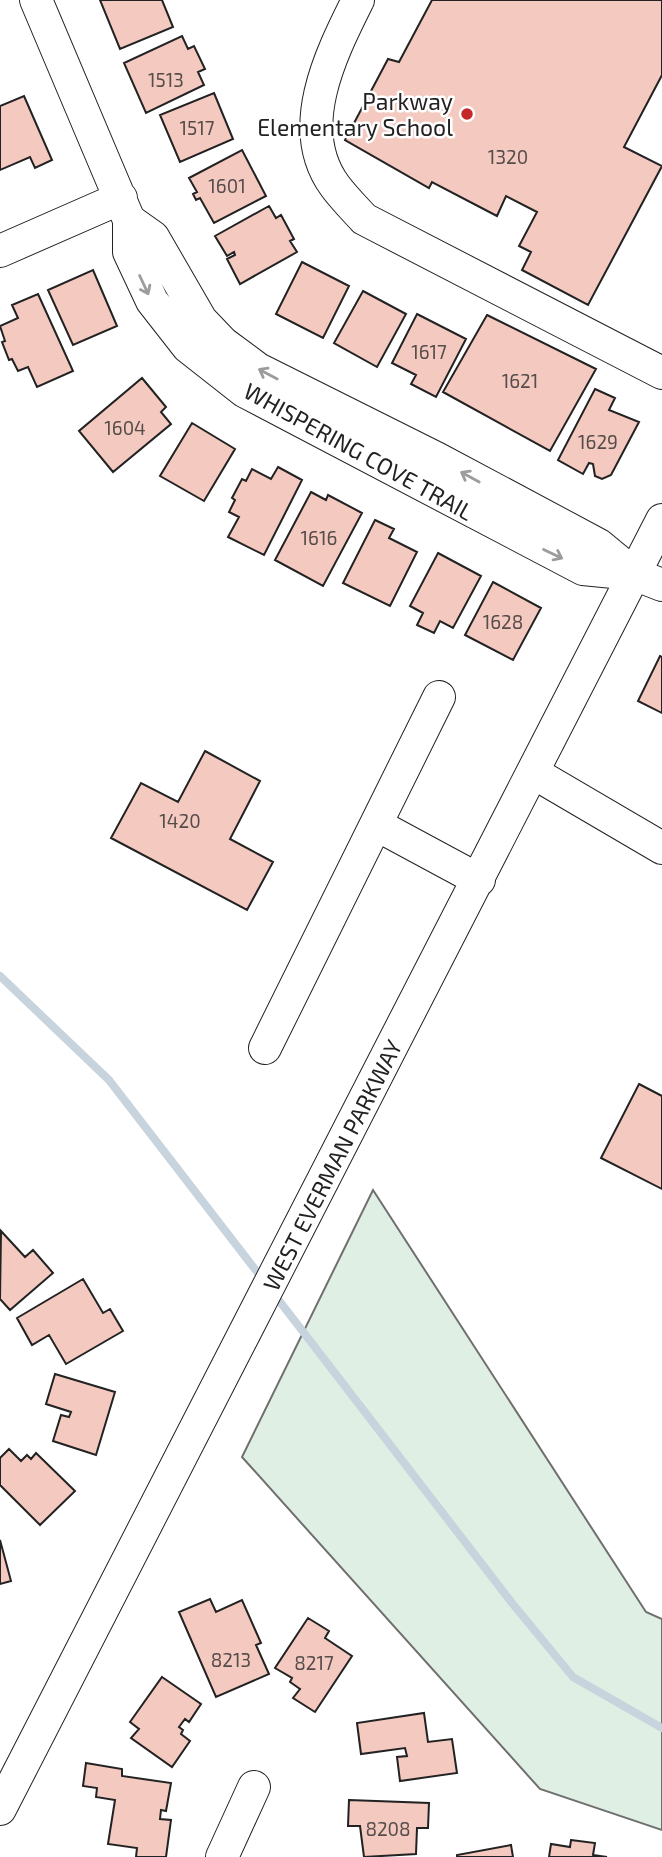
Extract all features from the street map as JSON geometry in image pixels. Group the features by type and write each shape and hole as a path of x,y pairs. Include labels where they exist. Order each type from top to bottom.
{"street":[{"name":"WHISPERING COVE TRAIL","path":"36,0 125,209 153,237 201,320 223,343 258,369 294,402 438,459 509,516 598,545 648,580"},
{"path":"358,0 332,51 318,99 319,147 333,184 364,219 662,373"},
{"path":"0,251 125,209"},
{"name":"WEST EVERMAN PARKWAY","path":"0,1809 534,772 648,580 662,520"},
{"path":"265,1048 439,697"},
{"path":"534,772 662,848"},
{"path":"377,825 479,880"},
{"path":"222,1857 254,1787"}],"green space":[{"path":"373,1190 646,1612 662,1619 662,1830 540,1789 242,1457"}],"building":[{"path":"100,0 162,0 173,27 120,49"},
{"path":"432,0 662,0 662,75 624,147 662,166 588,305 522,270 531,252 519,246 537,212 506,196 497,216 432,182 429,188 345,140 388,59 399,62"},
{"path":"182,36 188,49 194,46 205,69 198,72 204,85 146,113 124,63"},
{"path":"214,93 233,139 180,162 160,115"},
{"path":"24,96 52,160 35,168 30,157 0,170 0,106"},
{"path":"242,150 266,196 214,223 200,198 196,200 193,194 197,192 189,178"},
{"path":"269,206 276,218 281,215 294,239 290,241 297,252 240,284 227,259 235,255 234,252 227,256 215,236"},
{"path":"302,262 349,286 323,338 276,314"},
{"path":"93,270 117,326 73,345 48,290"},
{"path":"363,291 406,314 377,367 334,343"},
{"path":"38,294 73,371 37,387 28,367 18,371 12,359 9,360 2,342 5,341 0,326 18,318 12,305"},
{"path":"417,314 466,339 436,397 411,384 416,375 392,363"},
{"path":"487,315 596,369 550,451 443,392"},
{"path":"142,378 166,407 161,412 171,424 113,472 79,431"},
{"path":"595,389 615,398 609,410 639,422 611,475 602,479 595,476 593,464 589,463 583,474 558,460"},
{"path":"192,423 235,449 204,501 160,476"},
{"path":"278,467 302,480 264,555 228,537 239,517 229,512 235,500 232,498 242,479 246,481 252,469 271,479"},
{"path":"311,492 326,500 328,495 362,513 323,586 275,560"},
{"path":"375,520 394,529 389,538 417,552 390,606 343,583"},
{"path":"438,553 481,576 453,628 440,621 434,633 417,625 423,613 410,606"},
{"path":"493,582 541,608 513,660 465,635"},
{"path":"660,656 662,657 662,713 638,701"},
{"path":"205,751 260,781 230,839 273,862 247,910 111,838 141,783 178,802"},
{"path":"639,1084 662,1096 662,1189 601,1158"},
{"path":"1,1231 25,1257 33,1250 53,1273 10,1310 0,1299"},
{"path":"83,1279 103,1313 110,1309 123,1331 66,1364 49,1335 32,1345 17,1318"},
{"path":"55,1374 115,1392 96,1455 53,1441 61,1415 69,1417 71,1412 46,1404"},
{"path":"9,1449 21,1461 27,1455 31,1459 36,1453 75,1491 40,1525 0,1485 0,1458"},
{"path":"0,1540 11,1581 0,1584"},
{"path":"210,1599 216,1612 242,1600 261,1643 256,1645 269,1674 216,1697 179,1612"},
{"path":"308,1618 329,1631 325,1638 352,1656 315,1712 293,1698 300,1689 290,1682 292,1678 275,1668"},
{"path":"162,1677 201,1704 189,1722 185,1719 179,1727 183,1730 181,1734 190,1741 172,1767 131,1738 139,1729 130,1722"},
{"path":"424,1713 428,1742 452,1739 457,1773 400,1781 397,1757 407,1756 405,1748 361,1754 357,1723"},
{"path":"86,1763 122,1769 122,1776 171,1783 166,1811 161,1810 160,1819 171,1820 166,1857 136,1857 137,1848 108,1844 115,1800 96,1797 97,1788 83,1786"},
{"path":"349,1800 429,1803 428,1828 417,1828 416,1854 364,1857 360,1826 348,1826"},
{"path":"571,1840 595,1843 593,1855 607,1857 549,1857 551,1844 570,1847"},
{"path":"511,1845 513,1857 457,1857 457,1855"}],"waterway":[{"path":"0,976 109,1080 264,1281"},
{"path":"274,1294 512,1603 573,1677 662,1728"}],"place":[{"name":"Parkway Elementary School","path":"467,114"}]}
